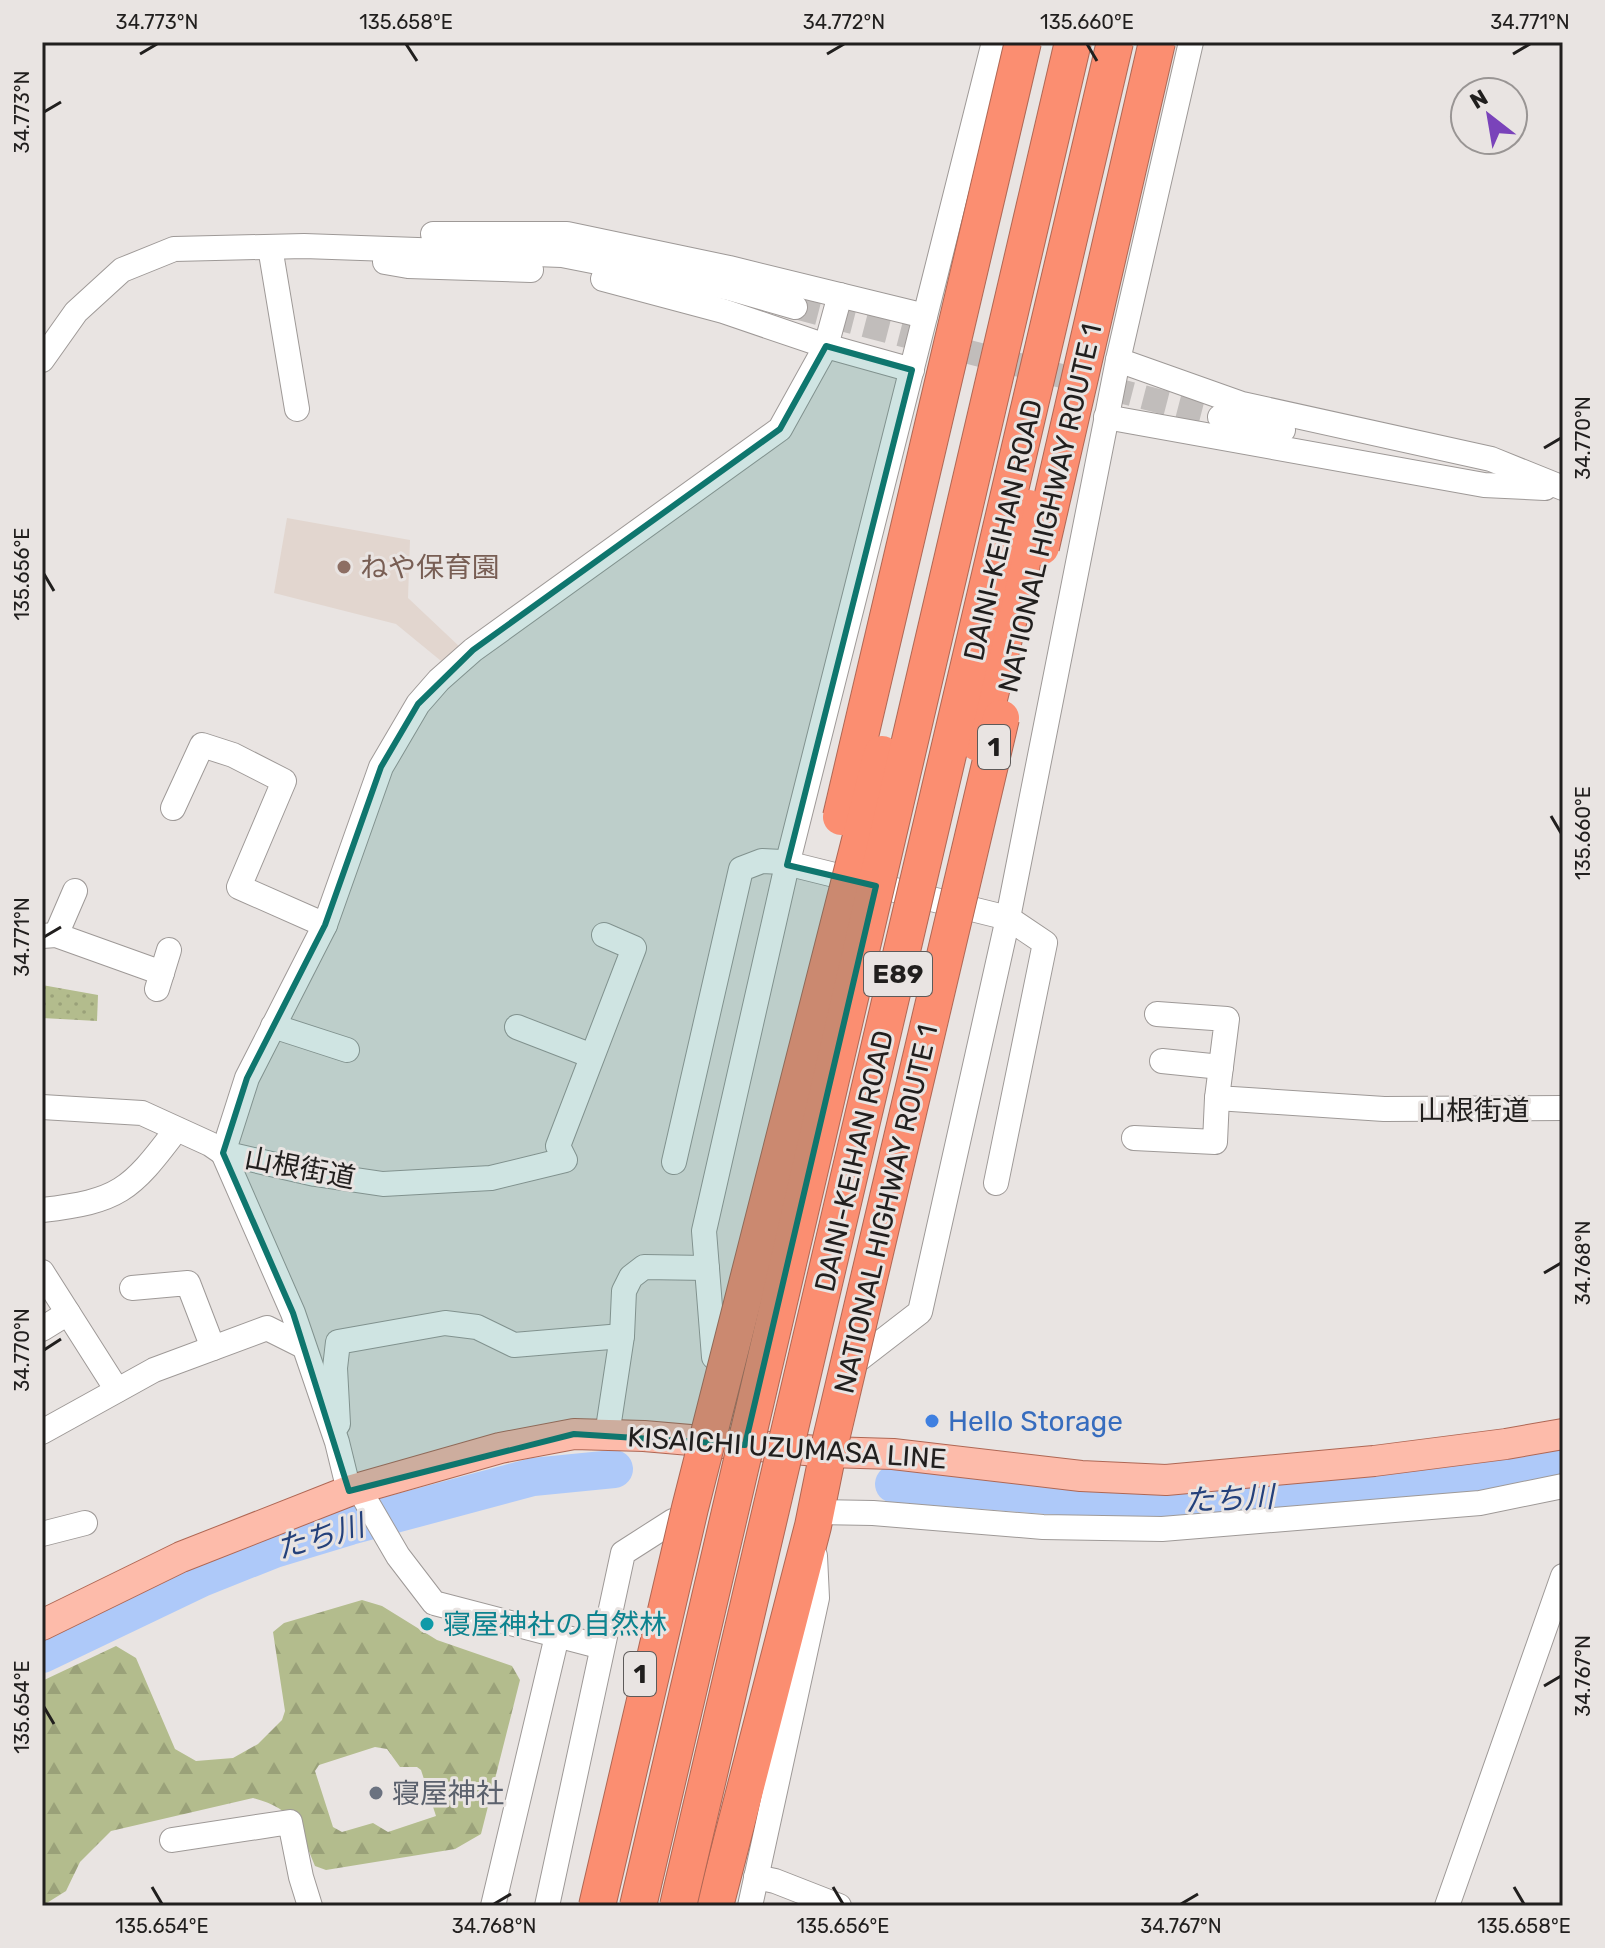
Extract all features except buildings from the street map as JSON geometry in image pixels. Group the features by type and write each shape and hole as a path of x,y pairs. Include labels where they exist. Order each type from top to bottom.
{"highway":[{"name":"1","path":"588,1906 673,1521 1023,42"},
{"name":"DAINI-KEIHAN ROAD","path":"638,1906 1073,42"},
{"name":"DAINI-KEIHAN ROAD","path":"678,1906 1115,42"},
{"name":"NATIONAL HIGHWAY ROUTE 1","path":"715,1906 814,1519 1157,42"},
{"path":"597,1906 690,1508 919,606 1010,315"},
{"path":"708,1906 720,1821 783,1524 894,1094 1021,570 1052,320"}],"main road":[{"name":"KISAICHI UZUMASA LINE","path":"42,1625 181,1557 354,1490 500,1448 574,1434 893,1454 1081,1476 1166,1480 1374,1461 1563,1434"}],"street":[{"path":"714,1357 704,1231 787,865 994,42"},
{"path":"1170,42 1179,92"},
{"path":"850,1366 920,1312 1008,918 1118,360 1191,42"},
{"path":"304,246 402,235 567,234 925,316"},
{"path":"304,246 408,266 563,270 723,311 826,346 912,370"},
{"path":"42,360 76,312 122,270 174,249 304,246 562,255 729,288 795,307"},
{"path":"270,247 297,409"},
{"path":"602,1647 434,1603 354,1490 293,1313 223,1153 247,1078 325,925 381,767 418,704 439,680 473,650 780,429 826,346 840,295"},
{"path":"1118,360 1242,404 1491,459 1563,489"},
{"path":"1106,417 1484,485 1563,489"},
{"path":"1220,417 1563,489"},
{"path":"173,808 202,745 233,755 284,781 239,887 325,925"},
{"path":"674,1162 741,869 762,861 1008,918 1045,943 996,1183"},
{"path":"75,891 49,936 162,971"},
{"path":"517,1027 592,1056 634,948 604,935"},
{"path":"1134,1138 1215,1142 1227,1019 1157,1014"},
{"path":"273,1026 347,1050"},
{"name":"山根街道","path":"42,1107 142,1113 223,1153 315,1174 383,1184 491,1178 565,1160 558,1146 592,1056"},
{"path":"1162,1061 1221,1067"},
{"name":"山根街道","path":"1217,1098 1384,1109 1547,1111 1563,1108"},
{"path":"42,1210 112,1196 132,1183 176,1130"},
{"path":"607,1435 622,1336 624,1291 631,1277 644,1267 707,1268"},
{"path":"42,1272 117,1390"},
{"path":"132,1288 188,1283 213,1348"},
{"path":"42,1329 68,1313"},
{"path":"337,1442 339,1408 335,1368 338,1342 445,1323 477,1327 514,1345 622,1336"},
{"path":"42,1432 154,1370 267,1328 303,1346"},
{"path":"750,1906 817,1598 814,1519 873,1513 1043,1527 1162,1529 1480,1503 1563,1486"},
{"path":"547,1906 623,1553 673,1521"},
{"path":"42,1534 85,1523"},
{"path":"1447,1906 1563,1576"},
{"path":"493,1906 557,1636"},
{"path":"172,1840 290,1822 310,1906"},
{"path":"756,1877 775,1881 839,1906"}],"highlighted area":[{"path":"826,346 912,370 787,865 876,886 745,1445 574,1434 349,1491 293,1313 223,1153 247,1078 325,925 381,767 418,704 473,650 780,429"}],"shaded area":[{"name":"ねや保育園","path":"287,518 410,540 408,598 462,649 446,665 396,624 274,593"}],"green space":[{"path":"42,985 98,995 97,1021 42,1018"},
{"path":"362,1600 382,1606 437,1640 512,1666 520,1680 481,1834 455,1849 326,1870 315,1866 300,1831 287,1815 253,1798 111,1831 80,1862 66,1891 42,1906 42,1681 116,1646 136,1658 175,1749 196,1761 233,1758 258,1744 282,1720 285,1711 273,1632 284,1623","holes":["375,1747 387,1749 400,1767 417,1767 421,1770 436,1816 388,1832 373,1823 342,1832 333,1827 315,1771 319,1765"]}],"waterway":[{"name":"たち川","path":"894,1484 1134,1501 1232,1503 1410,1485 1563,1463"},
{"name":"たち川","path":"42,1654 201,1578 274,1549 533,1477 614,1469"}],"tunnel":[{"path":"795,307 1220,417"}],"place":[{"name":"ねや保育園","path":"344,567"},
{"name":"Hello Storage","path":"932,1421"},
{"name":"寝屋神社の自然林","path":"427,1624"},
{"name":"寝屋神社","path":"376,1793"}]}
